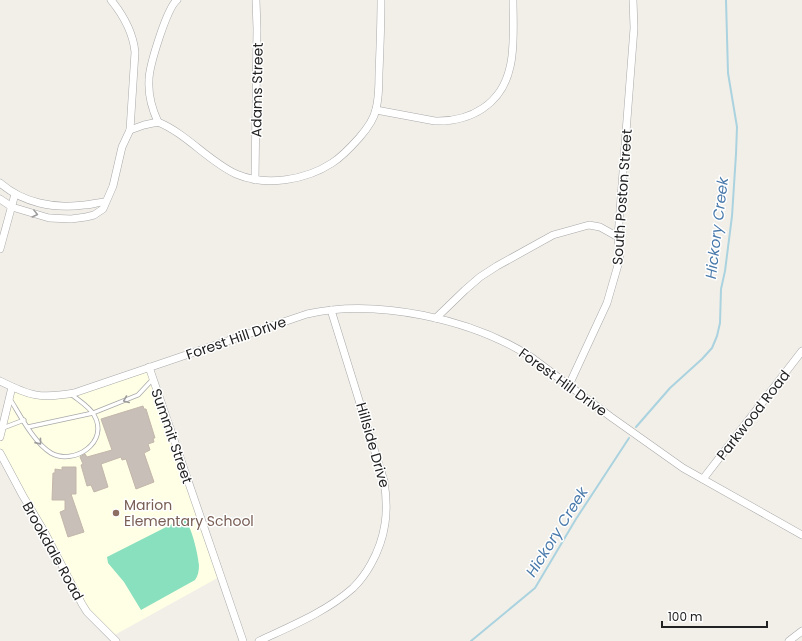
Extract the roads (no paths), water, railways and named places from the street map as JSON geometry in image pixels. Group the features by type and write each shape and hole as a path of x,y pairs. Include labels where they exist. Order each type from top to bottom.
{"street":[{"path":"0,199 12,207 49,218 71,219 94,215 103,209 113,186 122,147 130,130 134,52 134,42 130,29 111,0"},
{"path":"177,0 166,20 152,61 149,76 152,109 158,122 186,140 224,168 255,180 274,180 306,176 323,168 334,162 353,144 370,124 376,110 380,63 381,0"},
{"name":"Adams Street","path":"255,180 256,0"},
{"path":"376,110 444,122 464,118 487,106 498,95 510,67 512,57 513,0"},
{"name":"South Poston Street","path":"569,385 607,302 620,258 618,237 634,28 633,0"},
{"path":"130,130 139,126 158,122"},
{"path":"1,186 15,194 33,201 56,206 85,205 105,202"},
{"path":"0,249 15,194"},
{"path":"436,318 480,277 553,235 589,226 600,228 618,237"},
{"name":"Forest Hill Drive","path":"0,381 26,393 40,396 59,396 307,314 331,310 360,309 403,312 436,318 481,331 518,348 660,452 703,479 802,535"},
{"name":"Hillside Drive","path":"260,641 322,610 338,600 354,587 364,576 378,551 383,536 387,508 384,481 331,310"},
{"name":"Parkwood Road","path":"703,479 802,351"},
{"name":"Summit Street","path":"149,367 243,641"},
{"path":"0,437 12,387"},
{"name":"Brookdale Road","path":"0,453 44,531 82,604 87,612 116,641"},
{"path":"788,641 802,631"}],"lane":[{"path":"28,427 93,413 138,395 153,379"},
{"path":"9,398 28,427 45,449 51,453 63,457 80,453 94,443 97,429 97,422 93,413 70,393"},
{"path":"2,429 24,420"}],"waterway":[{"name":"Hickory Creek","path":"636,427 670,388 712,348 720,323 721,289 725,271 732,216 737,127 728,73 726,0"},
{"name":"Hickory Creek","path":"471,641 535,588 576,519 629,438"}],"place":[{"name":"Marion Elementary School","path":"116,513"}]}
